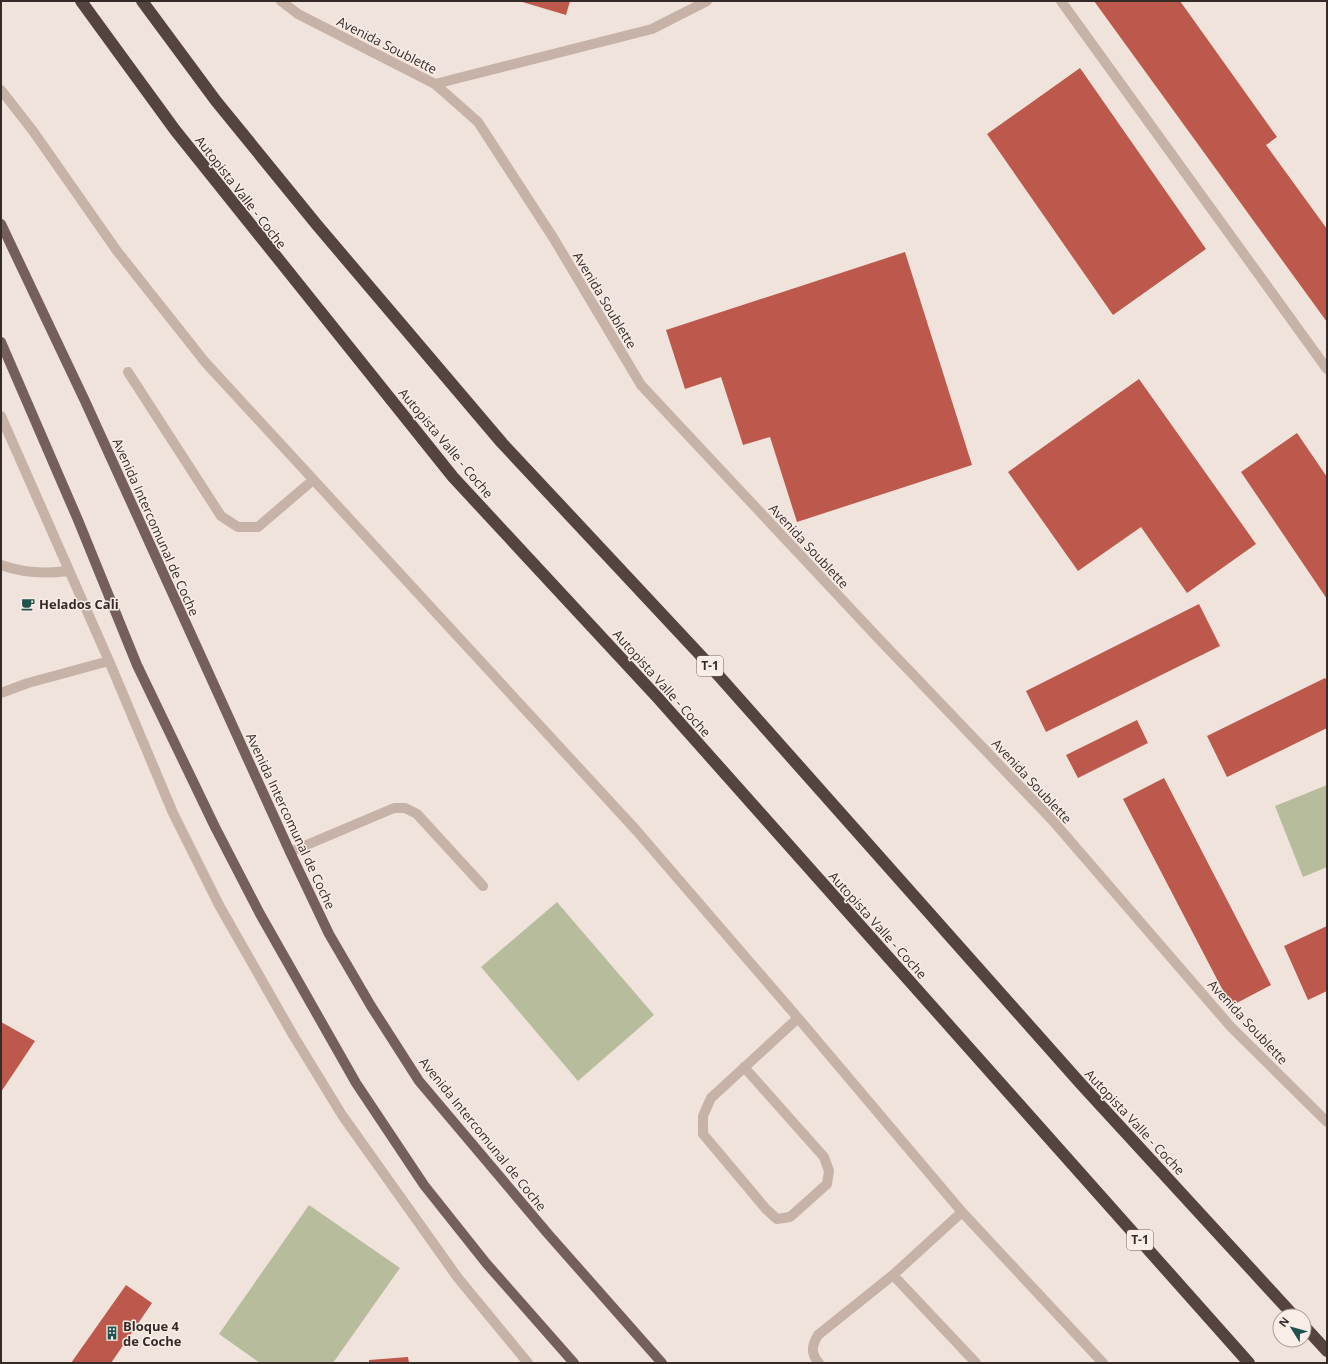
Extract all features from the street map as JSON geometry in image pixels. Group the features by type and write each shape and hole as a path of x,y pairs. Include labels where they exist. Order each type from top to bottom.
{"highway":[{"name":"Autopista Valle - Coche","path":"81,1 175,130 453,477 657,697 1249,1363"},
{"name":"Autopista Valle - Coche","path":"142,1 216,101 317,225 502,443 703,658 1081,1084 1287,1308"},
{"path":"1312,1335 1327,1351"}],"main road":[{"name":"Avenida Intercomunal de Coche","path":"1,224 84,401 290,852 333,940 371,1006 420,1081 549,1235 662,1363"},
{"path":"1,342 78,520 137,665 215,828 260,914 356,1083 424,1185 486,1262 574,1363"}],"street":[{"name":"Avenida Soublette","path":"281,1 298,14 435,84 478,122 554,239 640,385 1053,821 1231,1027 1327,1122"},
{"path":"435,84 652,29 707,1"},
{"path":"1061,1 1327,369"},
{"path":"1,90 33,131 117,251 205,362 636,830 962,1212 1103,1363"},
{"path":"128,372 221,516 238,527 258,527 313,480"},
{"path":"1,416 68,571 109,661 173,813 219,905 292,1035 342,1115 458,1278 528,1363"},
{"path":"1,565 19,571 52,573 68,571"},
{"path":"1,693 28,683 109,661"},
{"path":"290,852 394,808 405,808 417,814 483,886"},
{"path":"744,1067 824,1157 830,1171 827,1184 790,1217 777,1219 703,1134 703,1116 711,1098 744,1067 798,1018"},
{"path":"819,1363 814,1358 812,1345 818,1335 893,1275 962,1212"},
{"path":"893,1275 976,1363"}],"green space":[{"path":"1327,785 1327,867 1303,877 1275,806"},
{"path":"557,902 654,1015 578,1081 481,967"},
{"path":"309,1205 400,1268 333,1363 260,1363 219,1334"}],"building":[{"path":"519,1 570,1 566,15"},
{"path":"1094,1 1180,1 1277,137 1266,145 1327,229 1327,322"},
{"path":"1080,68 1206,249 1113,315 987,134"},
{"path":"905,252 972,465 797,522 770,437 743,445 721,377 685,389 666,330"},
{"path":"1139,379 1256,544 1187,593 1141,527 1078,571 1008,472"},
{"path":"1297,433 1327,477 1327,599 1241,472"},
{"path":"1199,604 1220,646 1046,732 1026,691"},
{"path":"1325,678 1327,681 1327,728 1227,777 1207,736"},
{"path":"1137,720 1148,743 1078,778 1066,755"},
{"path":"1164,778 1271,985 1231,1006 1123,799"},
{"path":"1327,926 1327,991 1308,1000 1284,946"},
{"path":"1,1022 35,1041 1,1092"},
{"name":"Bloque 4 de Coche","path":"126,1285 152,1303 111,1363 71,1363"},
{"path":"408,1357 409,1363 369,1363 369,1360"}],"place":[{"name":"Helados Cali","path":"28,604"},
{"name":"Bloque 4 de Coche","path":"112,1333"}]}
